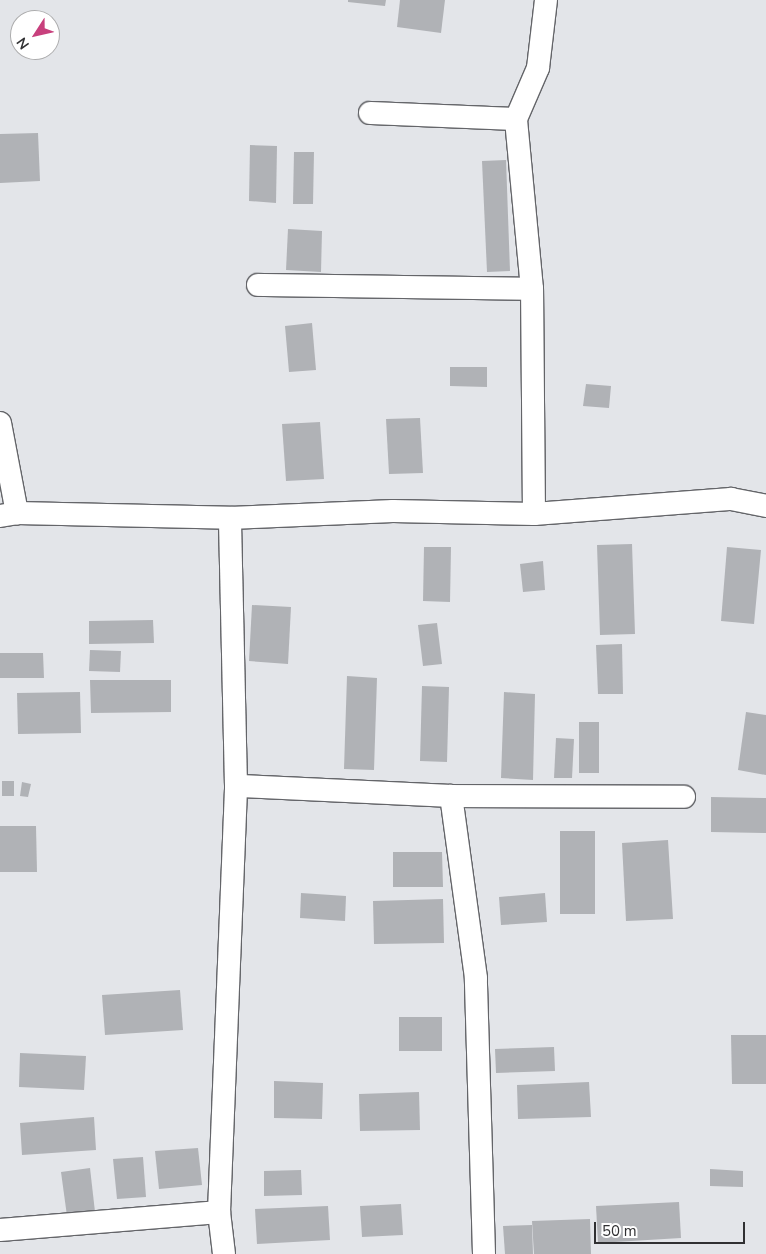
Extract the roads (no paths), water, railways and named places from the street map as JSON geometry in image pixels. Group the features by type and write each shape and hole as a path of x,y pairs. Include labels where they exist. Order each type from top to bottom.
{"street":[{"path":"534,514 532,289 516,119 538,68 546,0"},
{"path":"370,113 516,119"},
{"path":"258,285 532,289"},
{"path":"0,423 8,515 230,518 393,511 534,514 731,499 766,506"},
{"path":"224,1254 219,1212 236,786 230,518"},
{"path":"236,786 451,796 684,797"},
{"path":"451,796 476,978 484,1254"},
{"path":"0,1230 219,1212"}]}
